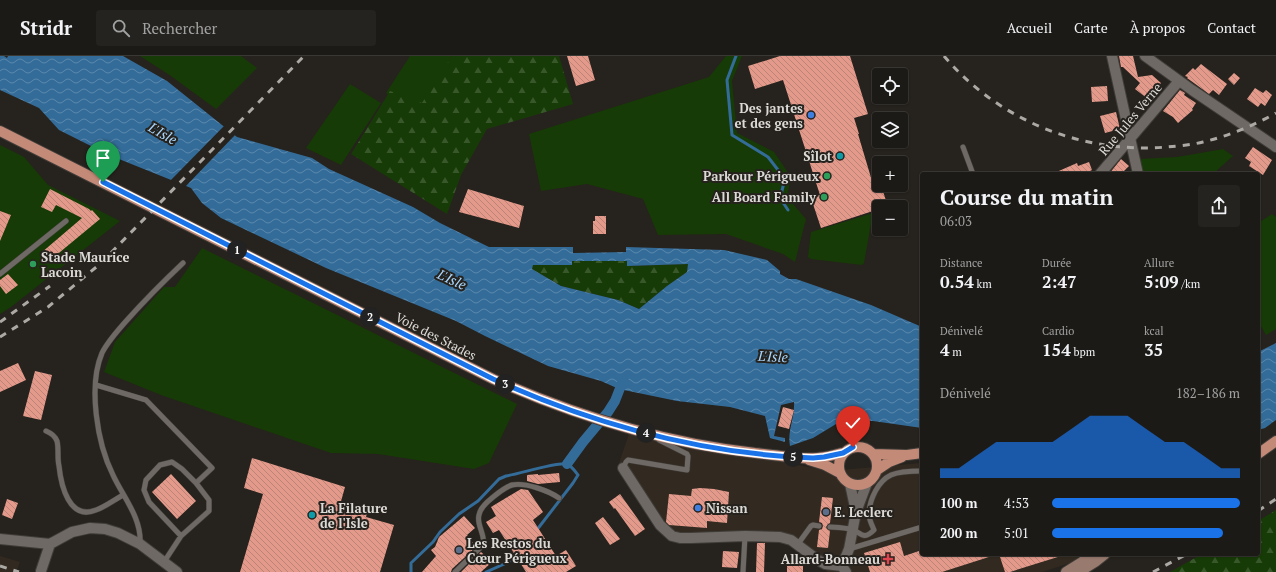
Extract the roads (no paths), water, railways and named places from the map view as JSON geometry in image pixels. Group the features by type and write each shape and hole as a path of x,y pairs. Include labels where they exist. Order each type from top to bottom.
{"main road":[{"name":"Voie des Stades","path":"0,131 493,379 545,401 612,424 696,445 798,457 824,457 843,453"},
{"path":"1260,453 1276,441"},
{"path":"877,470 877,464 873,454 869,450 858,446 847,449 838,462 842,477 850,484 861,485 871,480 877,470 889,462 908,455"},
{"path":"873,454 908,455 920,453"},
{"name":"Voie des Stades","path":"798,457 840,472"},
{"path":"1066,572 1089,556"},
{"path":"1079,572 1096,562 1103,556"}],"street":[{"path":"1112,56 1138,172"},
{"path":"1145,56 1276,147"},
{"name":"Rue Jules Verne","path":"1102,172 1179,80"},
{"path":"623,468 660,525 672,536 680,538 744,536 780,537 798,544 825,564 844,569 856,512 867,483"},
{"path":"850,484 856,512"},
{"path":"0,539 50,544 72,532 90,528 105,529 118,533 140,544 177,572"},
{"path":"40,570 50,544"}],"lane":[{"path":"963,147 972,172"},
{"path":"0,274 66,221"},
{"path":"140,544 139,528 131,508 112,472 102,443 96,416 97,370 102,354 110,340 143,302 183,263"},
{"path":"96,385 146,400 212,468 196,483"},
{"path":"46,431 50,433 57,442 59,466 64,491 74,508 86,512 96,511 123,495"},
{"path":"623,468 624,464 628,460 687,470 688,456 685,452 640,431"},
{"path":"164,562 181,536 209,511 209,500 196,483 182,469 172,462 160,465 146,480 144,490 149,502 181,536"},
{"path":"879,540 869,518 871,502 878,487 884,479 891,475 906,471 920,472"},
{"path":"455,572 483,544 484,541 478,520 479,514 482,508 490,500 504,489 511,485 524,484 559,498"},
{"path":"798,544 811,526 819,526"},
{"path":"830,527 853,529 863,535 868,535 874,530"},
{"path":"849,549 920,528"},
{"path":"743,572 744,536"}],"water":[{"name":"L'Isle","path":"0,56 7,58 8,56 123,56 167,81 237,137 312,158 329,169 413,207 440,223 489,247 573,247 573,253 626,252 626,247 724,250 767,260 780,271 780,274 789,279 796,279 871,305 920,326 920,428 873,421 841,421 813,438 790,446 789,440 794,402 781,405 774,436 785,438 785,442 770,438 765,416 730,407 677,401 619,389 601,381 548,366 456,321 326,268 221,218 202,203 191,188 109,155 59,130 39,108 0,90","holes":["572,261 627,261 627,266 688,264 687,272 639,309 618,300 561,286 532,269 533,265 572,265"]},
{"path":"1276,343 1276,420 1265,428 1260,429 1260,351"}],"waterway":[{"path":"736,56 727,80 732,135 768,157 785,179 780,198 788,210"},
{"path":"567,464 608,412 615,401 624,378"},
{"path":"411,572 411,563 433,542 440,532 459,514 478,501 499,479 546,466 566,464 573,468 578,475 536,531"},
{"path":"486,572 513,560 518,554"}],"railway":[{"path":"0,337 48,307 100,264 304,56"},
{"path":"944,56 966,79 990,99 1017,115 1045,128 1074,138 1104,145 1136,148 1194,144 1231,134 1276,113"},
{"path":"0,322 50,286"},
{"path":"1260,510 1276,499"},
{"path":"1153,572 1183,556"},
{"path":"0,566 19,572"}],"place":[{"name":"Des jantes et des gens","path":"811,115"},
{"name":"Sîlot","path":"840,156"},
{"name":"Parkour Périgueux","path":"827,176"},
{"name":"All Board Family","path":"824,197"},
{"name":"Stade Maurice Lacoin","path":"33,264"},
{"name":"Nissan","path":"698,508"},
{"name":"E. Leclerc","path":"826,512"},
{"name":"La Filature de l'Isle","path":"312,515"},
{"name":"Les Restos du Cœur Périgueux","path":"459,550"},
{"name":"Allard-Bonneau","path":"888,559"}]}
